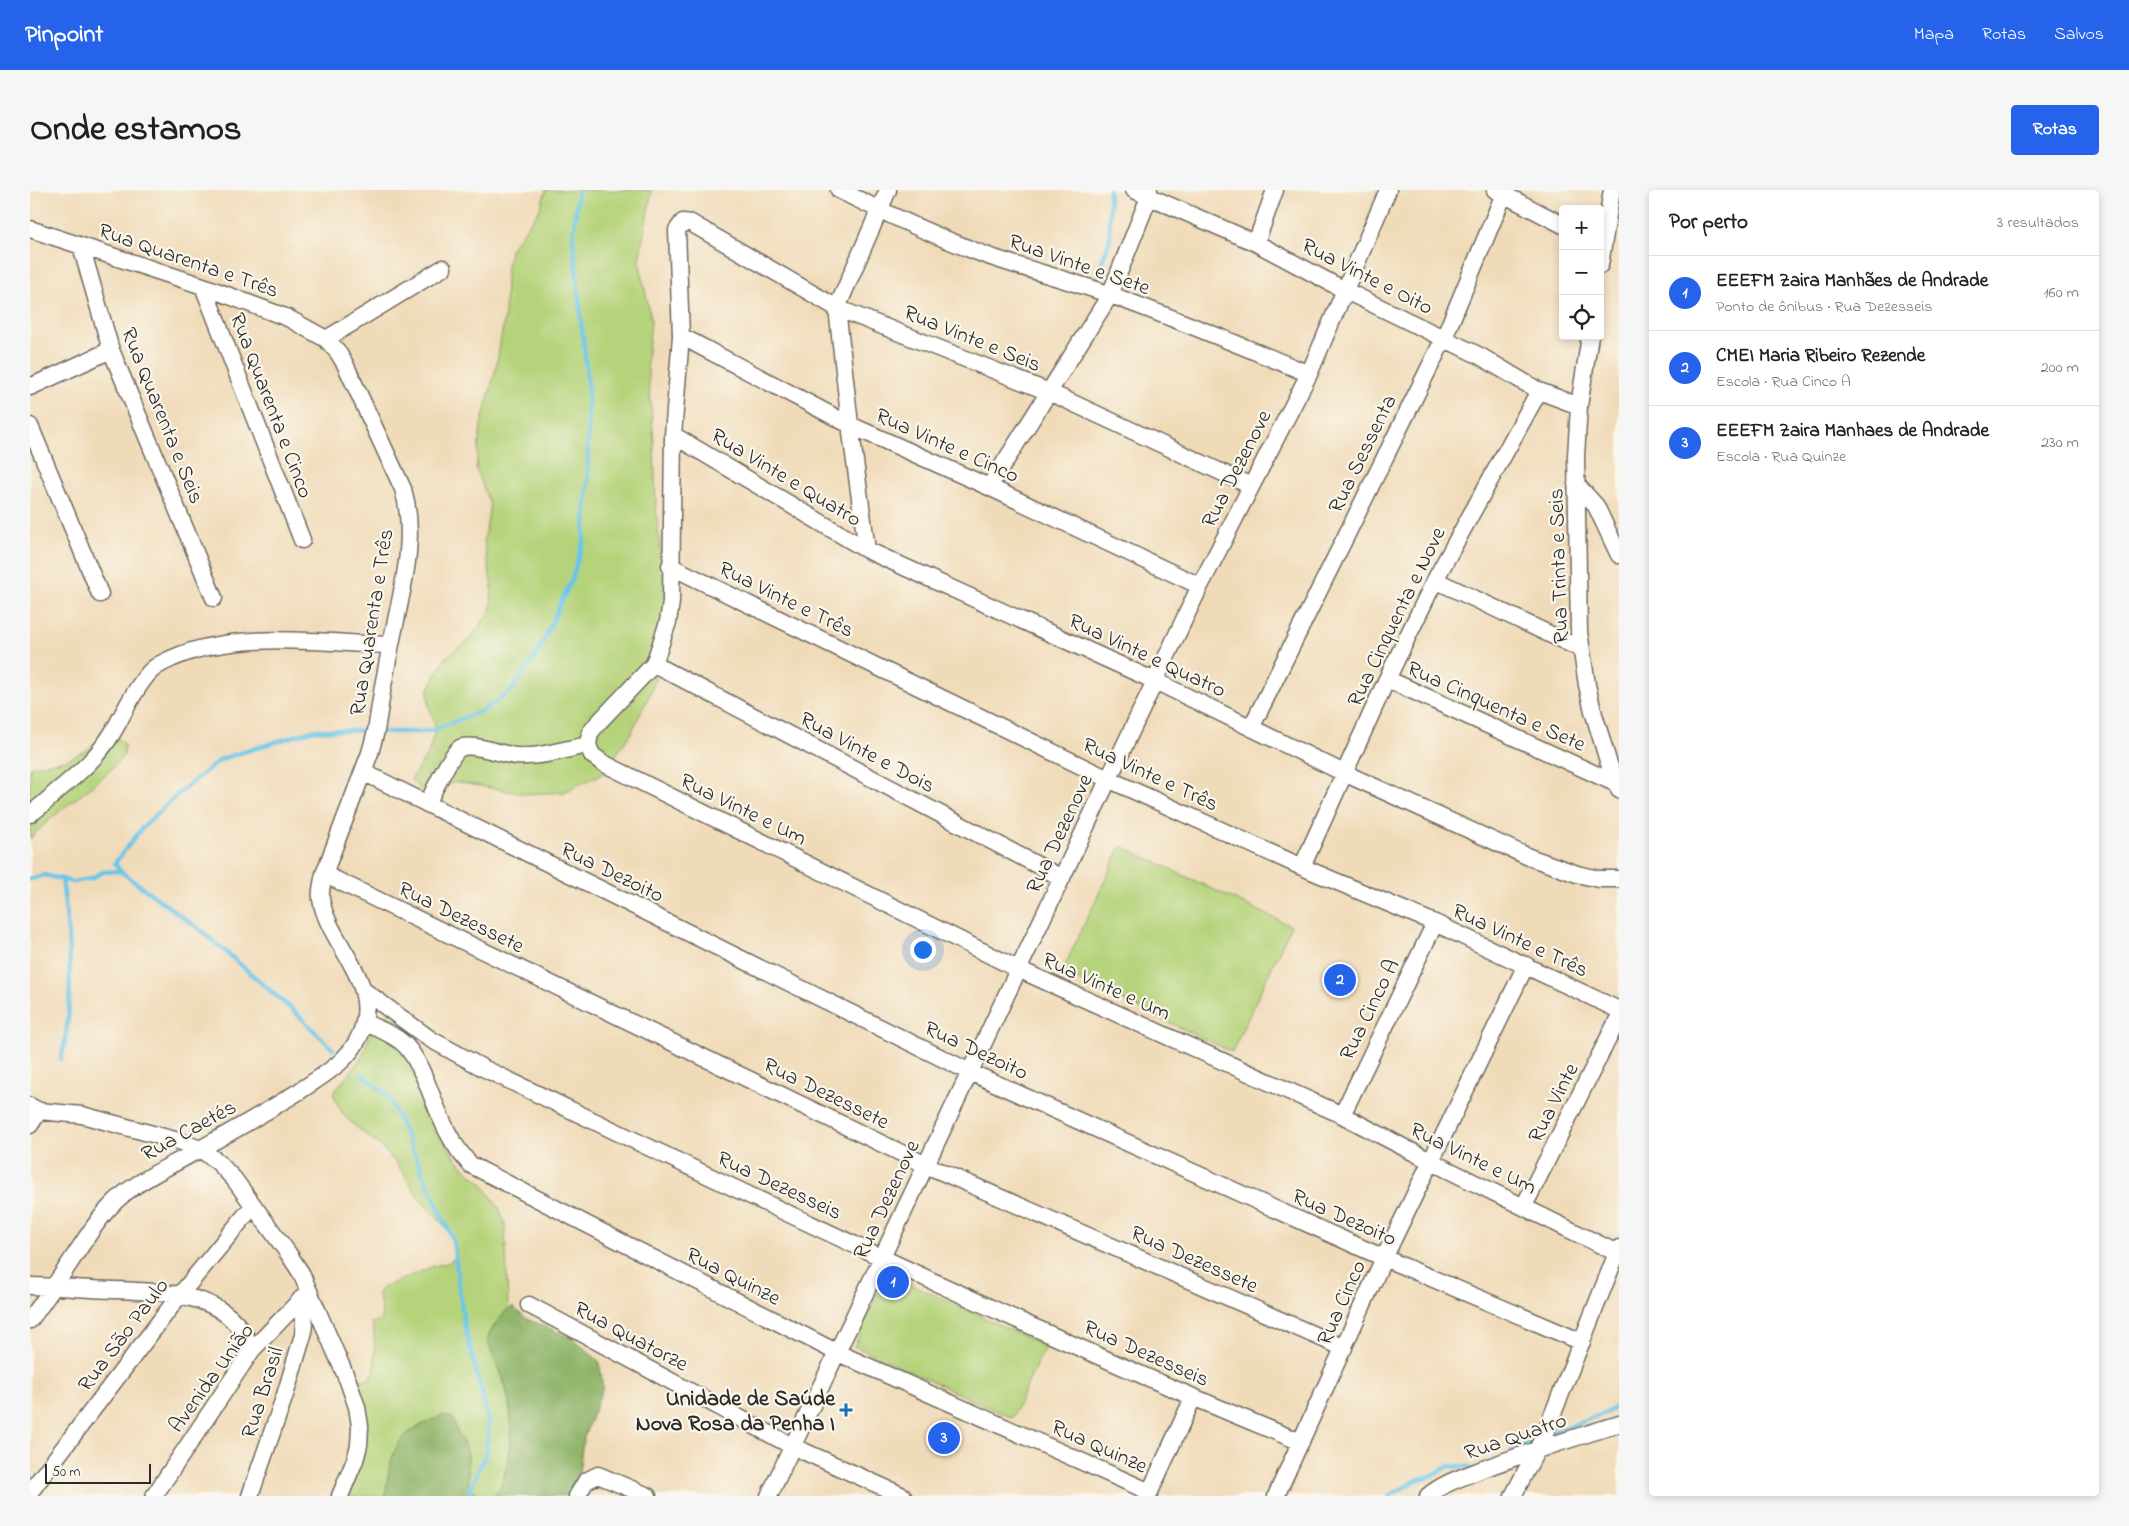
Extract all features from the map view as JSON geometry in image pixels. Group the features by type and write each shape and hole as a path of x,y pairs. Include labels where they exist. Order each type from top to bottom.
{"street":[{"name":"Rua Vinte e Sete","path":"839,190 878,210 988,256 1110,295 1192,325 1309,374"},
{"path":"867,550 837,308 888,190"},
{"path":"1256,243 1275,190"},
{"name":"Rua Dezenove","path":"769,1496 1154,681 1200,586 1309,374 1388,190"},
{"path":"1604,235 1612,190"},
{"path":"989,487 1110,295 1144,192"},
{"name":"Rua Vinte e Oito","path":"1144,192 1256,243 1346,291 1480,356 1539,390 1579,406"},
{"path":"1499,192 1559,223"},
{"name":"Rua Sessenta","path":"1250,728 1444,338 1499,192"},
{"name":"Rua Vinte e Seis","path":"681,336 677,230 683,222 691,224 837,308 1049,392 1251,486"},
{"name":"Rua Quarenta e Três","path":"30,229 203,286 288,318 326,339 345,364 403,489 408,506 409,546 376,731 363,772 324,874 321,902 325,915 363,990"},
{"name":"Rua Quarenta e Seis","path":"81,246 111,350 214,598"},
{"path":"326,339 443,268"},
{"name":"Rua Quarenta e Cinco","path":"203,286 302,540"},
{"path":"427,804 453,755 460,748 470,746 522,756 588,745 590,733 597,724 654,664 668,622 670,602 672,435 681,336"},
{"name":"Rua Vinte e Cinco","path":"681,336 850,425 989,487 1200,586"},
{"name":"Rua Trinta e Seis","path":"1589,340 1579,406 1576,456 1582,649 1593,711 1618,787"},
{"path":"30,386 111,350"},
{"name":"Rua Cinquenta e Nove","path":"1302,867 1387,679 1435,580 1539,390"},
{"path":"30,426 100,594"},
{"name":"Rua Vinte e Quatro","path":"672,435 867,550 1154,681 1344,773 1529,857 1577,874 1599,879 1619,879"},
{"path":"1576,484 1596,506 1619,555"},
{"name":"Rua Vinte e Três","path":"670,566 1108,778 1302,867 1435,923 1619,1010"},
{"path":"1435,580 1582,649"},
{"path":"30,814 89,764 102,749 148,672 157,666 193,650 234,643 264,641 390,645"},
{"name":"Rua Vinte e Dois","path":"654,664 1062,878"},
{"name":"Rua Cinquenta e Sete","path":"1387,679 1618,787"},
{"name":"Rua Vinte e Um","path":"588,745 592,755 602,763 1018,969 1342,1115 1430,1161 1618,1250"},
{"name":"Rua Dezoito","path":"363,772 970,1072 1384,1258 1582,1342"},
{"name":"Rua Dezessete","path":"324,874 926,1165 1344,1348"},
{"name":"Rua Cinco A","path":"1342,1115 1435,923"},
{"name":"Rua Cinco","path":"1276,1496 1384,1258 1526,965"},
{"name":"Rua Caetés","path":"30,1320 93,1228 124,1194 144,1179 293,1095 344,1060 360,1037 364,1022 363,990"},
{"name":"Rua Dezesseis","path":"363,990 454,1054 882,1258 1193,1398 1301,1442"},
{"name":"Rua Vinte","path":"1524,1206 1619,1017"},
{"name":"Rua Quinze","path":"364,1022 404,1044 416,1057 450,1138 460,1154 472,1165 838,1352 1149,1494"},
{"path":"30,1125 35,1109 82,1115 165,1136 200,1149 218,1162 234,1179 288,1253 304,1295 348,1380 357,1407 360,1426 355,1460 340,1496"},
{"name":"Rua São Paulo","path":"30,1492 178,1296 254,1206"},
{"path":"1513,1496 1544,1436 1618,1250"},
{"path":"30,1286 153,1293 197,1300 219,1310 241,1328 252,1350"},
{"name":"Avenida União","path":"154,1496 252,1350 304,1295"},
{"name":"Rua Brasil","path":"250,1496 284,1395 302,1334 304,1295"},
{"name":"Rua Quatorze","path":"529,1305 792,1446 904,1496"},
{"path":"1149,1494 1193,1398"},
{"name":"Rua Quatro","path":"1428,1496 1464,1477 1536,1450 1619,1424"},
{"path":"577,1496 586,1480 592,1477 604,1476 648,1496"}],"green space":[{"path":"546,190 652,190 639,260 651,320 647,361 654,443 656,512 669,622 652,690 630,735 602,774 564,792 525,794 457,782 423,792 411,779 428,754 436,728 429,706 428,690 446,657 468,641 491,610 492,586 484,542 490,505 476,469 481,425 496,368 505,314 506,273 510,250 540,209"},
{"path":"104,737 115,737 124,743 124,755 102,778 53,817 30,839 30,767 66,760 85,751"},
{"path":"1121,846 1291,926 1232,1052 1062,972"},
{"path":"390,1012 417,1033 423,1046 412,1064 414,1078 431,1116 451,1152 467,1171 481,1182 499,1208 505,1223 508,1307 488,1340 505,1386 511,1415 511,1431 505,1472 501,1485 494,1496 477,1496 468,1482 468,1453 456,1429 453,1418 436,1420 415,1428 400,1443 391,1463 386,1496 346,1496 356,1389 359,1380 369,1379 375,1371 374,1330 371,1323 380,1320 382,1312 378,1293 382,1288 434,1266 448,1263 456,1257 452,1239 443,1224 418,1196 402,1171 388,1154 342,1113 333,1093 362,1057 370,1035 382,1016"},
{"path":"887,1273 1045,1346 1012,1418 854,1346"},
{"path":"512,1307 527,1319 572,1338 599,1361 603,1387 583,1440 579,1474 568,1496 494,1496 501,1485 506,1471 511,1440 511,1423 508,1393 490,1349 488,1336 497,1322"},
{"path":"443,1415 453,1418 456,1429 468,1453 468,1482 477,1495 482,1496 386,1496 390,1464 400,1442 413,1430"}],"waterway":[{"path":"380,732 420,732 433,730 484,710 511,691 537,654 571,581 584,540 588,481 588,387 573,238 578,190"},
{"path":"1094,285 1110,239 1109,190"},
{"path":"333,1049 297,1014 203,932 120,871 115,863 142,828 179,793 221,759 314,730 373,731"},
{"path":"30,879 44,875 73,882 90,879 103,872 120,871"},
{"path":"61,1059 70,993 69,946 62,879"},
{"path":"362,1074 390,1100 453,1240 464,1324 489,1428 485,1456 467,1496"},
{"path":"1551,1433 1606,1413 1619,1405"},
{"path":"1512,1450 1536,1439"},
{"path":"1389,1496 1417,1480 1431,1476 1449,1466 1470,1467"}],"place":[{"name":"CMEI Maria Ribeiro Rezende","path":"1340,980"},
{"name":"EEEFM Zaira Manhães de Andrade","path":"893,1282"},
{"name":"Unidade de Saúde Nova Rosa da Penha I","path":"846,1410"},
{"name":"EEEFM Zaira Manhaes de Andrade","path":"944,1438"}]}
